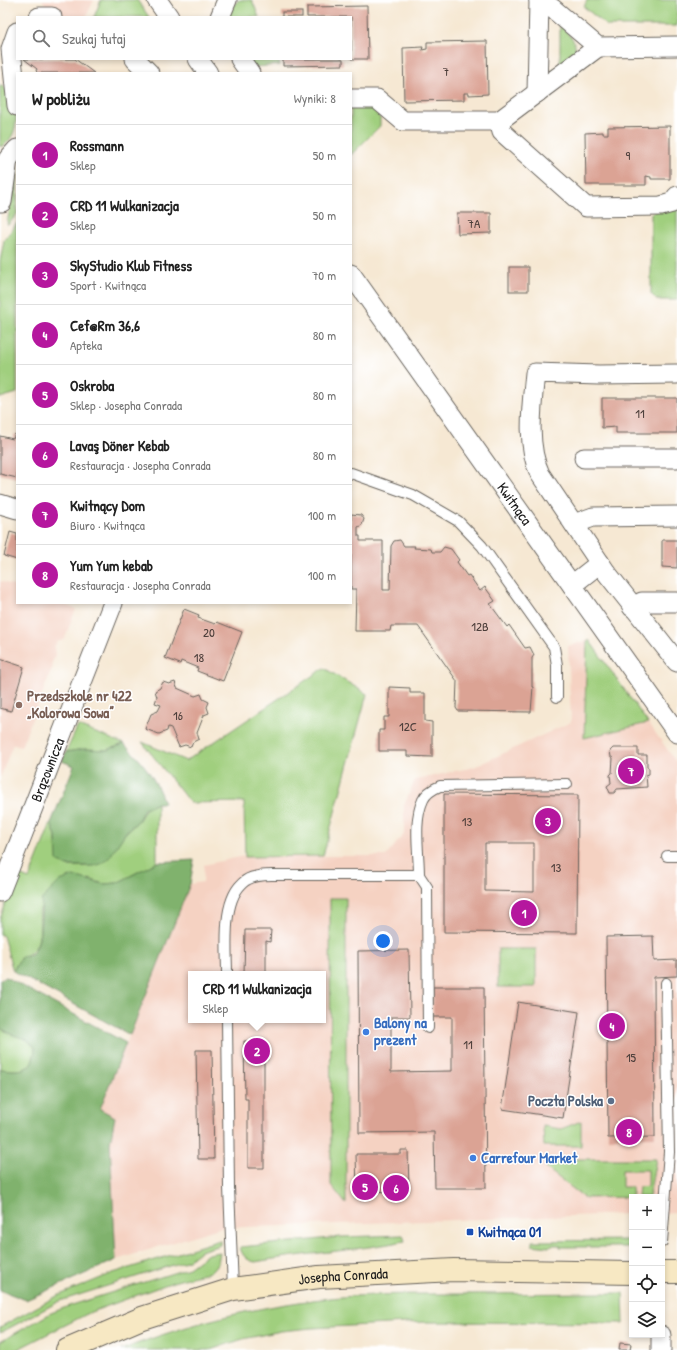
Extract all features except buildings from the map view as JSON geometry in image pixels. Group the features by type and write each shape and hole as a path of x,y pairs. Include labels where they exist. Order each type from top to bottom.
{"street":[{"path":"157,0 168,16"},
{"path":"220,16 227,0"},
{"path":"537,93 539,1 552,8 598,47"},
{"path":"16,35 11,50 16,97"},
{"path":"352,99 377,99 403,121 499,122 598,47 677,46"},
{"path":"136,60 148,72"},
{"path":"199,60 207,72"},
{"path":"241,60 249,72"},
{"path":"499,122 502,132 586,207 661,206 672,202 677,196"},
{"path":"0,202 2,202 8,156"},
{"name":"Kwitnąca","path":"352,275 677,733"},
{"path":"677,374 599,375 535,373 532,411 535,464 546,484 632,607 677,662"},
{"path":"584,458 677,458"},
{"path":"0,504 16,509"},
{"path":"574,524 593,518 677,516"},
{"path":"572,585 600,563"},
{"path":"632,607 642,602 677,602"},
{"name":"Brązownicza","path":"0,892 113,604"},
{"name":"Josepha Conrada","path":"67,1350 87,1345 142,1318 233,1289 319,1277 454,1270 629,1273"},
{"path":"665,1272 677,1272"},
{"path":"661,1338 661,1350"}],"lane":[{"path":"352,473 413,495 437,508 458,522 482,546 554,647 557,665 557,697"},
{"path":"428,1028 427,887 419,875 418,817 423,799 430,791 440,786 567,784"},
{"path":"227,971 228,919 233,893 246,880 260,876 419,875"},
{"path":"663,1230 669,1152 666,983"},
{"path":"227,1023 229,1187 233,1289"}],"shaded area":[{"path":"42,0 94,0 86,16 68,16 58,13 47,6"},
{"name":"Przedszkole nr 422 „Kolorowa Sowa”","path":"0,581 16,587 16,604 62,604 76,609 64,640 57,642 54,647 55,655 51,665 53,666 21,747 13,744 0,778"},
{"path":"589,640 677,763 677,1212 665,1213 665,1194 629,1194 629,1214 219,1228 116,1260 110,1143 115,1117 100,1109 190,884 203,882 204,865 244,856 386,856 404,834 404,805 415,780 474,767 571,722 568,646"}],"green space":[{"path":"101,0 137,0 148,16 94,16"},
{"path":"239,0 252,0 259,16 227,16 232,6"},
{"path":"587,0 677,0 677,26 607,26 584,7"},
{"path":"560,25 574,41 574,54 565,65 550,77 545,74 560,67"},
{"path":"248,60 278,60 280,65 252,67"},
{"path":"0,85 7,90 12,98 16,116 13,135 0,147"},
{"path":"352,103 365,103 380,112 380,126 352,154"},
{"path":"16,174 16,215 8,225"},
{"path":"677,204 677,300 657,300 651,294 651,213"},
{"path":"16,224 16,393 0,398 0,262 4,240"},
{"path":"589,640 648,723 584,738 587,642"},
{"path":"324,668 367,694 323,856 245,857 244,802 190,803 142,742 186,761"},
{"path":"78,726 124,744 107,750 84,749 66,752"},
{"path":"124,744 153,778 164,803 157,803 144,809 138,821 126,832 109,858 101,864 94,866 67,866 57,861 56,836 51,823 74,766 62,761 66,752 84,749 107,750"},
{"path":"157,803 157,862 117,883 104,884 89,879 40,909 40,931 37,944 34,950 21,957 13,971 3,936 0,934 0,919 17,874 29,879 51,823 56,836 56,848 67,866 89,866 102,862 124,835 138,821 144,810"},
{"path":"194,860 190,884 130,1035 13,971 21,957 30,955 35,950 39,937 42,899 60,881 73,876 104,884 117,883 157,862"},
{"path":"330,898 346,898 346,1204 331,1185"},
{"path":"498,949 536,949 536,987 498,987"},
{"path":"6,977 126,1043 100,1109 115,1117 110,1143 116,1260 26,1300 0,1290 0,1069 20,1070 29,1066 32,1062 35,1047 26,1039 13,1035 0,1028 0,980"},
{"path":"0,1028 26,1039 35,1047 32,1062 29,1066 20,1070 0,1069"},
{"path":"581,1121 581,1146 544,1146 543,1126 561,1129"},
{"path":"546,1159 656,1159 650,1194 638,1194 639,1187 648,1186 648,1170 622,1170 622,1187 632,1187 632,1194 629,1194 629,1197 585,1198 546,1168"},
{"path":"403,1235 405,1241 255,1262 245,1257 240,1247 341,1237"},
{"path":"220,1240 220,1245 200,1251 189,1260 60,1301 0,1333 0,1327 57,1296 113,1273"},
{"path":"629,1240 629,1247 560,1247 560,1245 551,1245 549,1247 532,1245 532,1241"},
{"path":"220,1252 218,1263 210,1272 173,1282 91,1312 16,1350 0,1350 0,1342 51,1313 189,1268 208,1254"},
{"path":"623,1293 624,1323 425,1322 312,1328 281,1331 243,1339 210,1350 121,1350 184,1328 227,1316 313,1300 372,1295 411,1294"}],"place":[{"name":"Przedszkole nr 422 „Kolorowa Sowa”","path":"19,705"},
{"name":"Kwitnący Dom","path":"631,771"},
{"name":"SkyStudio Klub Fitness","path":"548,821"},
{"name":"Rossmann","path":"524,913"},
{"name":"Cef@Rm 36,6","path":"612,1026"},
{"name":"Balony na prezent","path":"366,1032"},
{"name":"CRD 11 Wulkanizacja","path":"257,1051"},
{"name":"Poczta Polska","path":"611,1101"},
{"name":"Yum Yum kebab","path":"629,1132"},
{"name":"Carrefour Market","path":"473,1158"},
{"name":"Oskroba","path":"365,1187"},
{"name":"Lavaş Döner Kebab","path":"396,1188"},
{"name":"Kwitnąca 01","path":"470,1232"}]}
